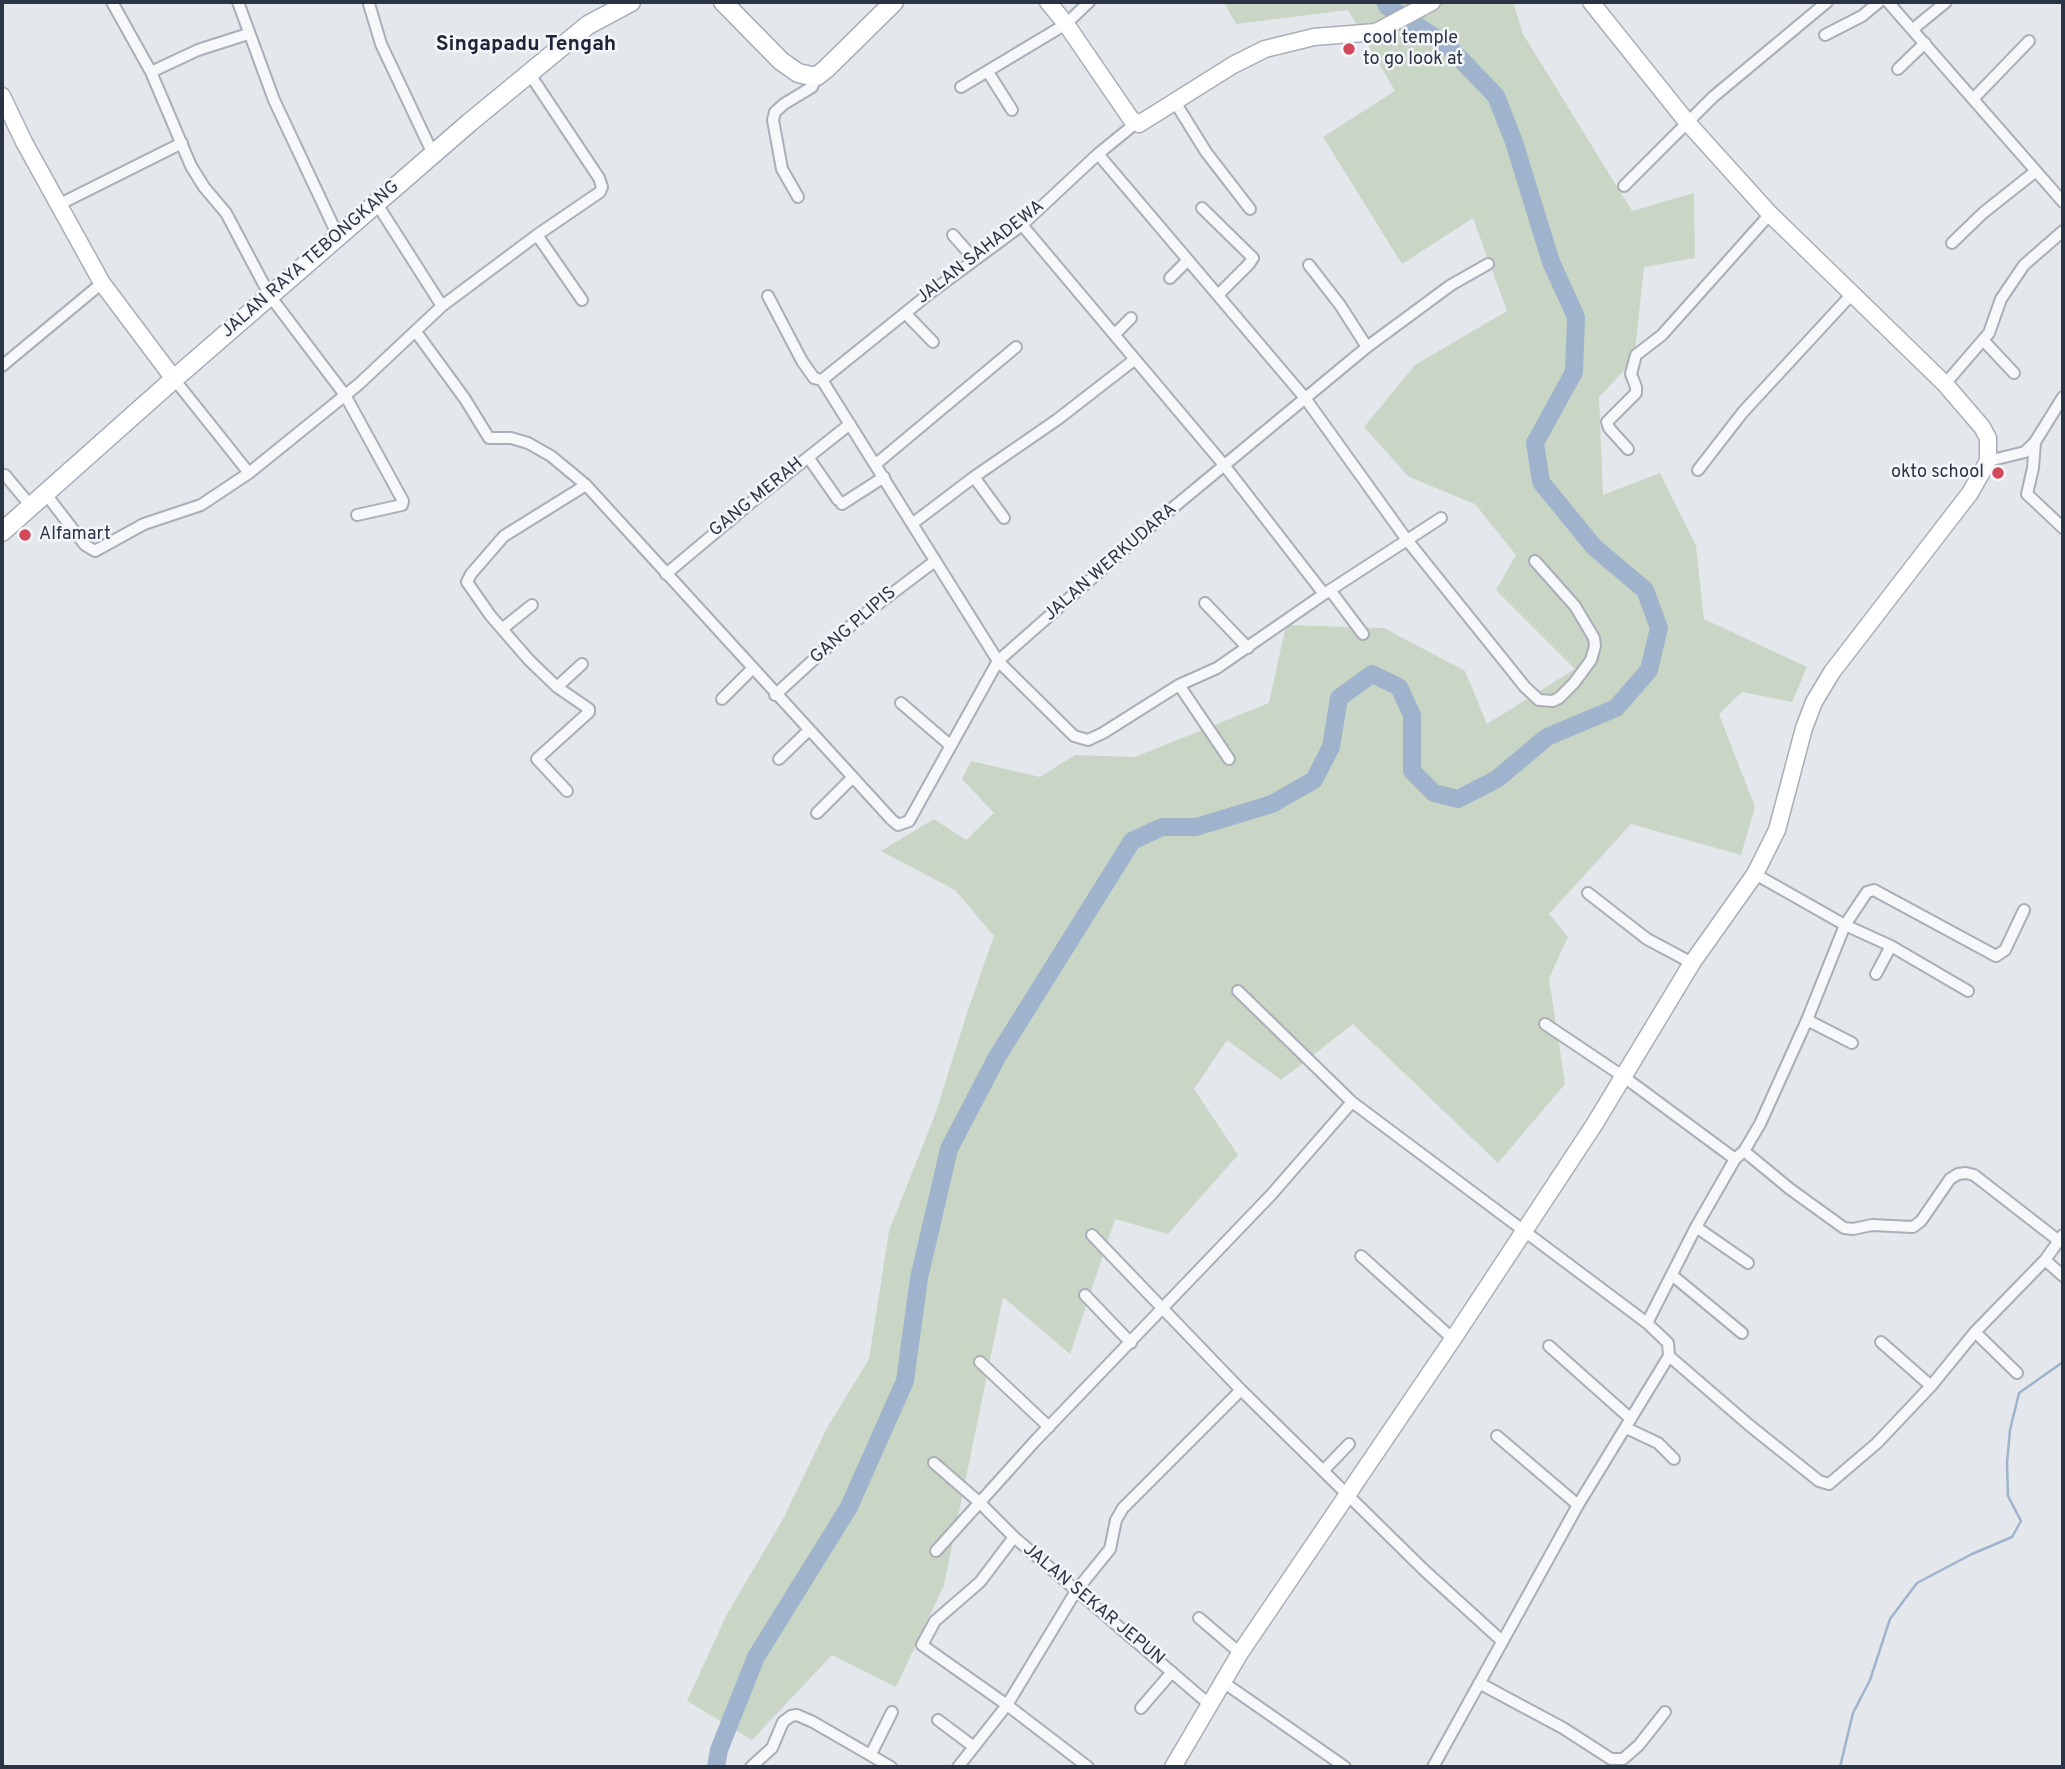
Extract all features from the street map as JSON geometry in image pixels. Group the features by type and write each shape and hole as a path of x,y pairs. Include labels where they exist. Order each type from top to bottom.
{"main road":[{"path":"723,2 780,61 798,73 817,76 894,2"},
{"path":"1048,2 1131,119 1143,123 1233,65 1265,49 1314,37 1362,34 1390,26 1429,3"},
{"path":"1173,1767 1240,1653 1524,1232 1624,1077 1692,964 1755,874 1777,830 1804,728 1814,702 1832,672 1970,493 1989,454 1988,438 1982,427 1945,384 1770,214 1687,122 1591,2"},
{"name":"JALAN RAYA TEBONGKANG","path":"2,532 433,154 588,25 618,4"},
{"path":"2,96 102,283 174,379"}],"street":[{"path":"112,2 151,72 191,166 204,187 226,213 270,296 345,395 404,502 357,515"},
{"path":"238,2 274,100 338,236"},
{"path":"961,87 1066,24 1089,2"},
{"path":"1624,186 1687,122 1745,69 1828,2"},
{"path":"1825,35 1862,16 1879,2"},
{"path":"1888,2 2063,202"},
{"path":"1913,29 1946,2"},
{"path":"369,3 379,37 433,154"},
{"path":"151,72 198,50 248,34"},
{"path":"1973,99 2029,41"},
{"path":"1898,69 1926,43"},
{"path":"988,72 1012,110"},
{"path":"45,493 85,545 95,551 144,524 201,505 249,474 345,395 442,306 600,192 602,187 599,178 529,73"},
{"path":"798,197 782,169 773,120 775,112 812,87 817,76"},
{"path":"1175,102 1206,152 1250,209"},
{"name":"JALAN SAHADEWA","path":"822,380 974,259 1022,225 1136,122"},
{"path":"58,205 182,143"},
{"path":"1098,154 1305,398 1406,540 1524,687 1539,700 1553,701 1574,683 1591,660 1594,638 1592,630 1575,606 1535,561"},
{"path":"1952,243 1983,213 2036,171"},
{"path":"377,204 442,306"},
{"path":"1202,208 1253,258 1218,295"},
{"path":"1628,449 1606,422 1636,393 1631,374 1636,355 1662,335 1770,214"},
{"path":"1022,225 1363,634"},
{"path":"1945,384 1983,340 1997,315 2001,299 2024,265 2063,231"},
{"path":"537,235 582,300"},
{"path":"953,235 974,259"},
{"path":"1170,278 1187,261"},
{"name":"JALAN WERKUDARA","path":"998,661 1224,465 1367,347 1451,285 1488,264"},
{"path":"1309,265 1340,305 1367,347"},
{"path":"2,366 102,283"},
{"path":"1699,470 1743,412 1852,294"},
{"path":"768,296 802,361 814,378 822,380 998,661 1074,736 1088,740 1103,733 1179,685 1217,668 1441,518"},
{"path":"905,313 933,342"},
{"path":"1115,334 1131,318"},
{"path":"416,332 465,399 489,438 511,438 528,443 551,456 586,485 775,695 894,822 902,825 909,821 998,661"},
{"path":"1983,340 2014,373"},
{"path":"876,464 1016,347"},
{"path":"912,524 1058,419 1134,360"},
{"path":"174,379 249,474"},
{"path":"1989,454 2012,456 2025,452 2035,442 2063,397"},
{"name":"GANG MERAH","path":"666,574 850,424"},
{"path":"2035,442 2034,468 2027,494 2063,528"},
{"path":"808,457 840,502 884,477"},
{"path":"5,475 30,505"},
{"path":"974,477 1004,518"},
{"path":"567,791 537,759 590,710 557,687 502,629 468,585 471,574 504,536 586,485"},
{"name":"GANG PLIPIS","path":"775,695 857,620 935,561"},
{"path":"1205,603 1248,648"},
{"path":"502,629 533,605"},
{"path":"557,687 582,664"},
{"path":"722,699 752,669"},
{"path":"1179,685 1229,759"},
{"path":"901,703 951,746"},
{"path":"779,759 808,731"},
{"path":"817,813 852,778"},
{"path":"1755,874 1845,925 1891,946 1968,991"},
{"path":"1647,1323 1696,1227 1735,1159 1744,1151 1760,1124 1807,1020 1845,925 1867,892 1874,890 1996,956 2005,950 2024,909"},
{"path":"1588,893 1647,939 1692,964"},
{"path":"1876,974 1891,946"},
{"path":"1238,991 1352,1102 1647,1323 1668,1343 1669,1356 1578,1505 1433,1767"},
{"path":"1807,1020 1852,1043"},
{"path":"1545,1024 1624,1077 1735,1159"},
{"path":"936,1552 1049,1427 1271,1195 1352,1102"},
{"path":"1669,1356 1819,1481 1829,1484 1877,1443 1931,1386 1975,1332 2045,1260 2061,1238 1974,1175 1966,1173 1950,1179 1921,1221 1913,1227 1872,1225 1844,1228 1744,1151"},
{"path":"1696,1227 1748,1264"},
{"path":"1092,1235 1162,1310 1348,1496 1502,1641"},
{"path":"1361,1256 1453,1339"},
{"path":"2045,1260 2063,1276"},
{"path":"1672,1275 1742,1334"},
{"path":"1085,1295 1131,1343"},
{"path":"1975,1332 2017,1373"},
{"path":"1881,1342 1931,1386"},
{"path":"1549,1346 1628,1424 1658,1444 1674,1459"},
{"path":"980,1362 1049,1427"},
{"path":"958,1767 1007,1705 1076,1591 1110,1549 1112,1533 1123,1508 1241,1390"},
{"path":"1497,1436 1578,1505"},
{"path":"1323,1471 1349,1444"},
{"name":"JALAN SEKAR JEPUN","path":"933,1463 979,1502 1014,1538 1210,1705"},
{"path":"1014,1538 980,1582 935,1621 922,1643 925,1648 1007,1705 1088,1767"},
{"path":"1199,1618 1240,1653"},
{"path":"1141,1708 1172,1672"},
{"path":"1223,1682 1345,1767"},
{"path":"1479,1683 1563,1728 1611,1759 1623,1759 1665,1712"},
{"path":"871,1754 892,1712"},
{"path":"751,1767 772,1748 783,1722 797,1715 813,1721 891,1767"},
{"path":"938,1720 974,1747"}],"green space":[{"path":"1224,2 1513,2 1523,34 1632,211 1694,193 1695,258 1644,267 1634,360 1599,397 1603,495 1660,473 1696,546 1704,619 1807,667 1792,702 1742,692 1719,714 1755,807 1741,855 1631,824 1549,914 1568,937 1549,978 1565,1084 1498,1163 1353,1024 1281,1080 1227,1040 1194,1089 1238,1155 1168,1234 1115,1219 1070,1354 1003,1297 944,1585 896,1687 832,1655 752,1740 687,1701 727,1614 782,1521 827,1428 869,1359 889,1231 936,1112 994,936 955,890 881,851 934,819 966,840 994,813 962,779 971,761 1040,777 1075,755 1135,757 1269,703 1286,625 1384,628 1465,671 1487,724 1575,669 1496,590 1516,555 1475,504 1409,477 1364,427 1415,365 1507,311 1473,218 1402,264 1323,137 1395,91 1348,10 1236,24"}],"waterway":[{"path":"716,1767 719,1750 756,1657 849,1507 905,1381 919,1278 949,1149 997,1057 1132,841 1162,827 1196,827 1272,804 1314,780 1331,747 1339,698 1372,674 1399,687 1412,715 1412,771 1434,793 1458,799 1497,779 1547,737 1616,708 1649,670 1659,628 1645,590 1594,547 1541,482 1535,443 1574,372 1576,317 1551,262 1514,142 1496,96 1447,45 1388,7 1385,2"},
{"path":"1840,1767 1853,1713 1870,1680 1890,1619 1917,1583 1972,1554 2012,1537 2021,1521 2008,1496 2007,1463 2010,1430 2019,1393 2063,1362"}],"place":[{"name":"cool temple to go look at","path":"1349,49"},
{"name":"okto school","path":"1998,473"},
{"name":"Alfamart","path":"25,535"}],"district":[{"name":"Singapadu Tengah","path":"526,46"}]}
